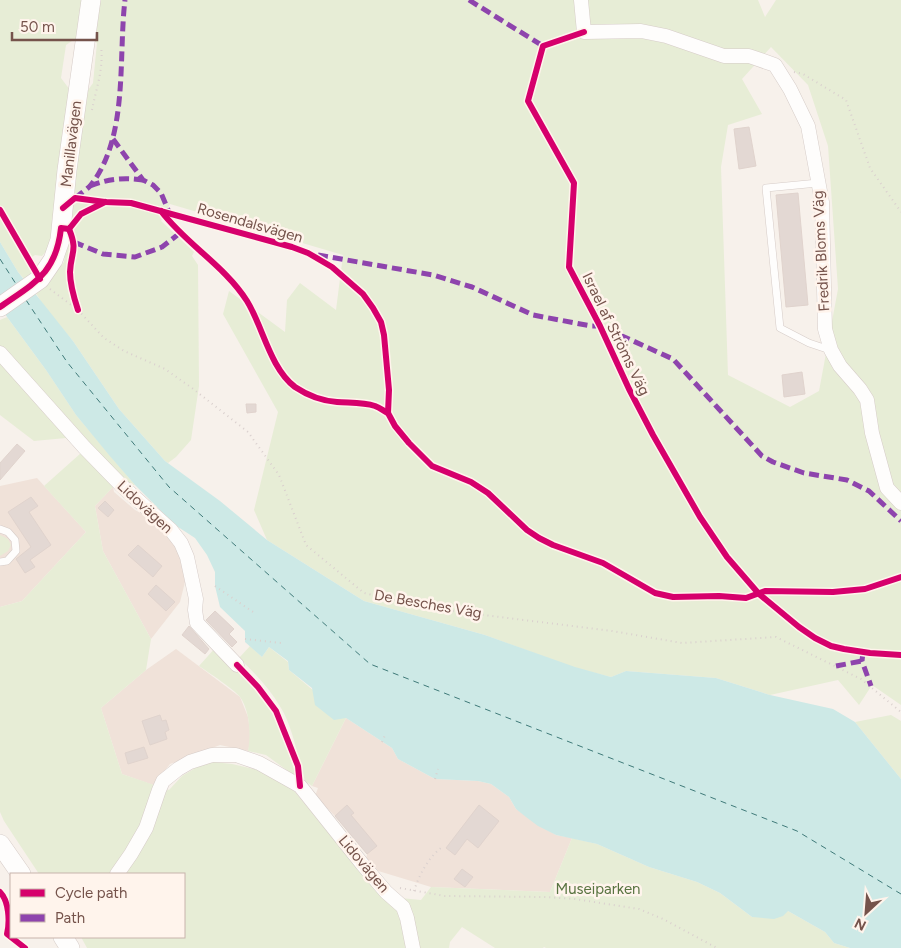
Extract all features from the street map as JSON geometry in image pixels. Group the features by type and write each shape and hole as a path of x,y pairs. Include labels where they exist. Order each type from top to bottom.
{"street":[{"name":"Manillavägen","path":"38,281 53,260 60,240 67,170 91,0"},
{"path":"581,0 584,32 641,31 666,36 724,56 749,56 775,65"},
{"name":"Fredrik Bloms Väg","path":"775,65 790,89 808,126 822,202 825,329 830,350 840,366 860,388 867,400 872,433 887,488 901,503"},
{"path":"0,307 38,281"},
{"name":"Lidovägen","path":"0,353 84,447 121,485 171,530 181,543 187,557 196,599 197,623 237,665"},
{"name":"Lidovägen","path":"118,873 146,828 158,790 164,782 178,769 190,762 212,755 236,755 259,763 300,786 363,865 386,892 403,907 413,948"},
{"path":"0,844 19,873"}],"lane":[{"path":"818,183 766,188 780,328 830,350"},
{"path":"0,529 8,532 15,540 16,551 7,561 0,562"}],"path":[{"path":"775,65 803,74 846,100 870,168 901,212"},
{"path":"74,296 78,310"},
{"path":"215,586 256,614"},
{"path":"753,587 799,627 831,646 870,653 901,654"},
{"path":"245,639 281,642"},
{"path":"382,742 386,733"},
{"path":"435,779 438,769"},
{"path":"414,891 416,883 433,854 441,848"},
{"path":"398,887 445,896 546,897 575,899 639,909 717,948"},
{"path":"431,900 445,896"}],"shaded area":[{"path":"37,478 86,532 22,601 0,607 0,486"},
{"path":"113,487 114,492 135,510 159,523 173,536 183,564 185,582 180,602 151,639 103,551 95,506"},
{"path":"176,649 240,697 248,717 251,738 248,751 220,745 170,764 153,785 122,774 101,708 146,670"},
{"path":"346,718 392,748 398,759 435,779 478,781 491,784 509,797 516,809 556,835 572,838 550,892 431,887 375,870 366,860 367,854 335,816 315,796 318,788 312,786"}],"green space":[{"path":"0,0 84,0 78,37 66,45 61,78 70,90 57,202 49,248 42,256 35,255 26,261 34,275 26,281 18,272 0,242"},
{"path":"97,0 758,0 765,17 776,0 901,0 901,705 872,685 859,705 838,680 770,695 716,678 626,671 611,677 575,668 485,635 364,601 267,540 254,510 278,412 223,314 229,291 285,332 287,300 300,283 336,310 343,255 170,204 161,221 194,252 192,256 198,265 199,386 191,440 176,457 168,463 165,461 119,409 73,341 43,305 34,290 56,272 64,262 84,96 93,83 97,43 92,39","holes":["771,47 808,85 828,146 838,289 819,391 790,407 728,375 721,167 728,125 762,114 742,79"]},
{"name":"Museiparken","path":"7,317 76,415 135,485 113,487 95,506 103,551 151,639 146,670 101,708 122,774 169,790 182,776 197,767 214,762 258,770 291,787 359,870 390,897 421,900 431,887 550,892 572,838 597,844 649,867 697,882 720,893 752,917 788,911 825,932 834,943 850,948 495,948 462,927 450,942 449,948 87,948 82,938 185,938 185,873 38,873 0,812 0,607 22,601 86,532 44,486 81,453 66,438 34,441 0,415 0,320"},
{"path":"0,535 8,539 11,545 8,551 0,556"},
{"path":"250,646 262,657 269,647 288,662 289,670 346,718 312,786 305,781 285,715 262,681 239,658"},
{"path":"216,647 252,685 271,709 282,733 296,775 266,755 248,751 249,723 246,709 240,697 199,666"},
{"path":"891,715 901,721 901,779 855,722"}],"water":[{"path":"0,242 18,272 73,341 119,409 165,461 220,501 267,540 364,601 485,635 575,667 611,677 626,671 716,678 770,695 833,709 855,722 901,779 901,948 850,948 834,943 825,932 788,911 783,916 774,919 752,917 720,893 697,882 649,867 597,844 556,835 538,826 516,809 509,797 491,784 478,781 435,779 398,759 392,748 346,718 334,720 315,705 312,688 289,670 288,661 269,647 262,657 245,642 245,631 220,607 215,586 215,572 207,555 195,538 175,525 135,485 109,455 76,415 7,317 0,305"}],"building":[{"path":"749,127 756,166 739,169 734,129"},
{"path":"798,193 808,305 786,307 776,195"},
{"path":"802,372 805,394 784,397 782,375"},
{"path":"246,404 256,404 256,412 247,413"},
{"path":"17,444 25,451 0,480 0,463"},
{"path":"31,497 38,506 29,512 51,545 30,560 35,567 25,573 16,559 31,547 8,512"},
{"path":"105,501 114,510 108,517 98,508"},
{"path":"138,545 162,566 153,577 128,555"},
{"path":"156,585 175,602 166,611 148,594"},
{"path":"215,611 234,629 229,634 237,642 232,647 206,620"},
{"path":"189,626 209,649 205,654 182,635"},
{"path":"160,715 162,721 166,720 169,730 165,732 167,739 150,745 142,721"},
{"path":"144,747 148,758 128,764 125,753"},
{"path":"347,805 354,813 351,815 377,846 367,854 335,816"},
{"path":"479,805 499,821 478,848 467,839 455,855 446,848"},
{"path":"462,869 473,877 465,887 454,879"}],"ferry route":[{"path":"0,259 16,284"},
{"path":"26,300 67,362 169,487 370,664 797,831 901,894"}],"marked path":[{"path":"75,198 90,186 102,167 111,145 120,97 125,0"},
{"path":"469,0 543,46"},
{"path":"113,139 143,180 153,185 161,193 169,212"},
{"path":"90,186 116,179 143,180"},
{"path":"74,242 103,254 135,257 162,247 180,233"},
{"path":"318,255 433,275 472,287 533,315 600,326 673,359 762,456 804,473 847,480 869,491 901,521"},
{"path":"863,652 862,661 871,686"},
{"path":"836,666 862,661"}],"cycle path":[{"name":"Israel af Ströms Väg","path":"584,32 543,46 528,101 574,183 569,267 600,326 629,389 700,517 727,557 759,594 799,627 831,646 870,653 901,655"},
{"name":"Rosendalsvägen","path":"63,208 75,198 131,203 292,247 308,253 332,267 363,294 381,322 389,390 388,413 395,426 409,443 432,466 471,482 488,493 527,530 539,538 603,563 655,593 673,597 719,596 746,598 765,591 833,592 865,589 901,577"},
{"path":"0,307 33,284 48,267 54,256 61,228 69,229 81,214 105,202"},
{"path":"0,210 40,279"},
{"path":"161,211 238,288 253,311 273,358 286,379 295,387 321,399 361,403 377,407 388,413"},
{"path":"69,229 74,247 70,272 71,282 78,310"},
{"path":"237,665 258,687 276,711 298,766 300,786"},
{"path":"0,892 8,911 7,934 10,936"},
{"path":"12,938 25,948"}]}
